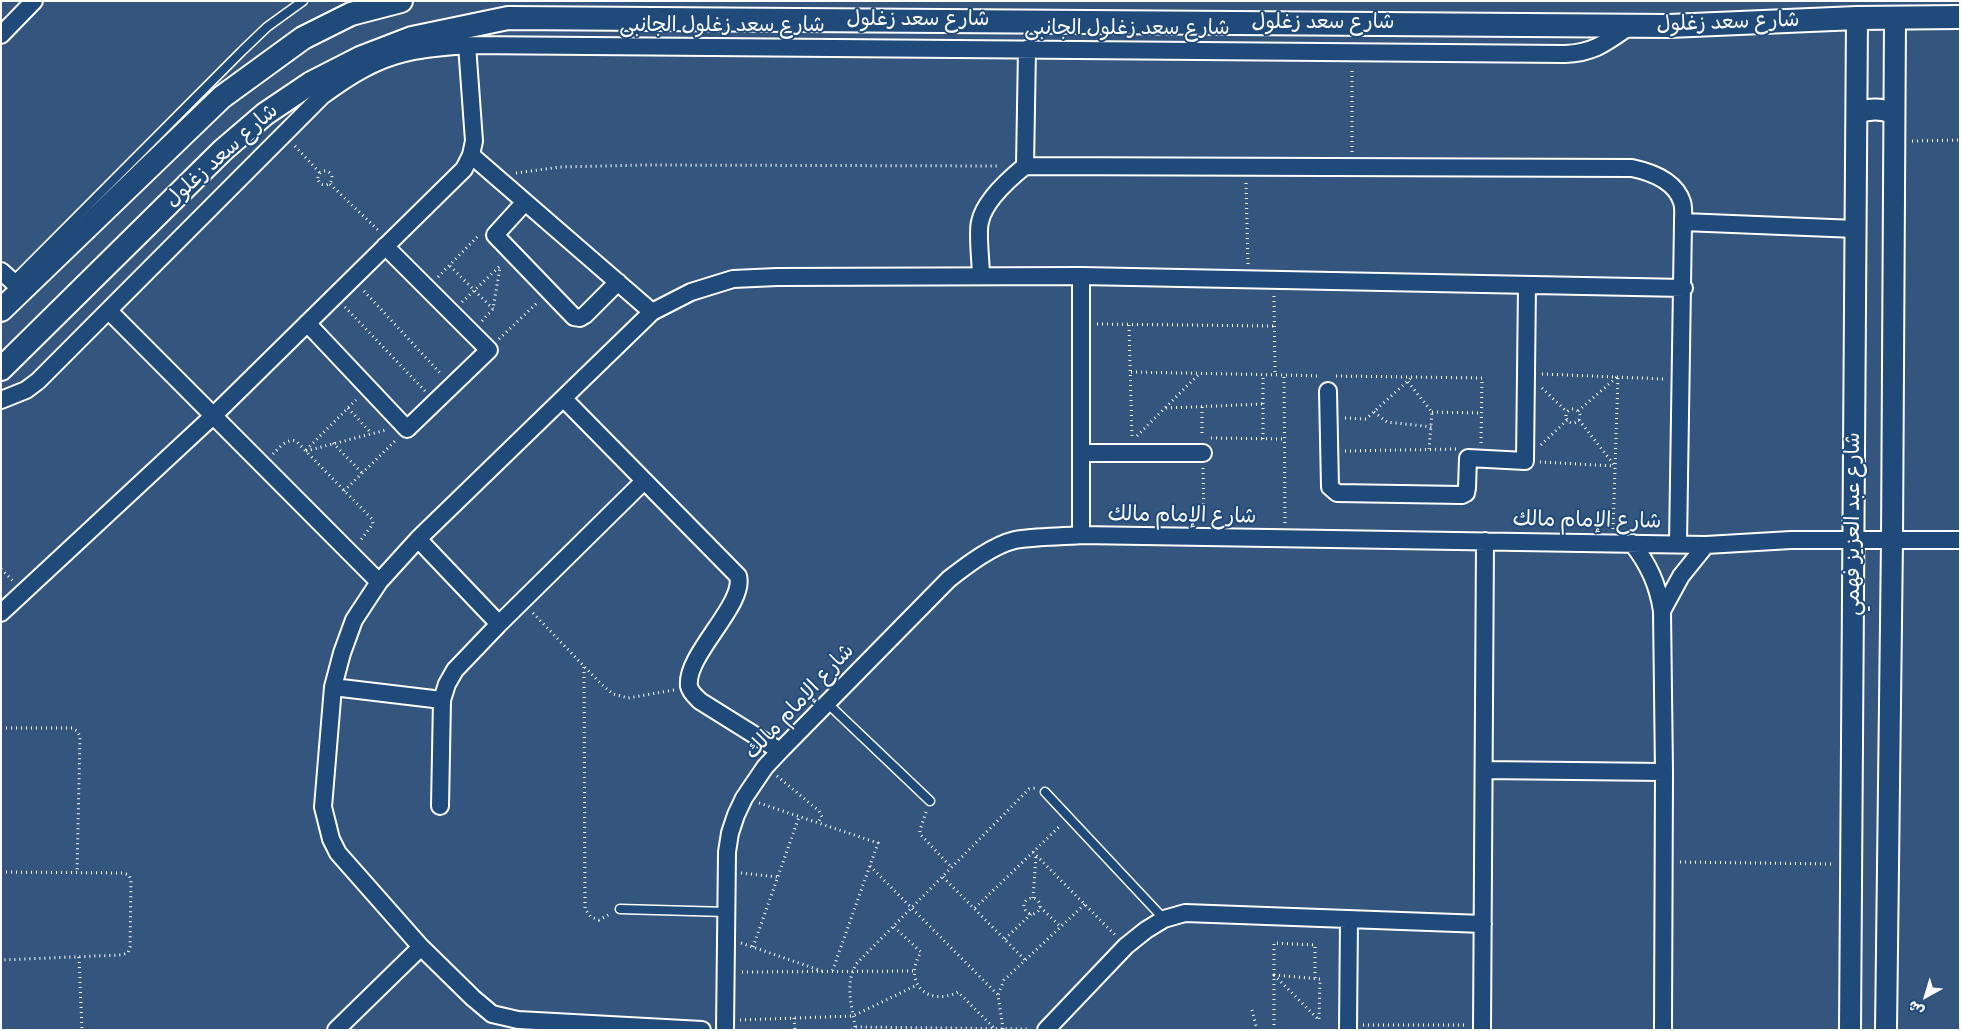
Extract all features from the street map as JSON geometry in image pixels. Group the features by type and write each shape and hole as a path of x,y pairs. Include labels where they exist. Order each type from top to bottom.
{"main road":[{"name":"شارع سعد زغلول","path":"1,310 12,281 222,97 303,38 351,14 401,1"},
{"name":"شارع سعد زغلول","path":"1,369 223,150 265,114 311,83 360,58 412,38 508,18 885,11 1669,26 1857,18 1960,16"}],"street":[{"path":"1,34 34,1"},
{"name":"شارع عبد العزيز فهمي","path":"1850,1030 1857,18"},
{"name":"شارع عبد العزيز فهمي","path":"1886,1030 1892,540 1895,18"},
{"name":"شارع سعد زغلول الجانبى","path":"1,400 26,390 38,381 322,96 348,77 375,63 405,53 467,45 1580,53 1594,50 1630,26"},
{"path":"1,613 213,416 464,168 471,155 474,141 467,45"},
{"path":"1025,166 1027,50"},
{"path":"1857,114 1872,109 1888,111 1894,114"},
{"path":"471,155 652,312"},
{"path":"981,276 980,222 991,200 1025,166 1632,168 1652,173 1670,184 1682,202 1684,288 1678,544"},
{"path":"525,202 495,235 574,317 580,318 585,315 618,282"},
{"path":"1683,222 1856,229"},
{"path":"307,323 405,427 436,402 489,350 427,288 388,244"},
{"path":"1081,276 1081,536"},
{"path":"702,1030 518,1020 493,1022 421,947 338,853 331,838 323,807 333,687 342,653 354,620 379,582 418,539 652,312 691,292 733,279 777,277 1081,276 1684,288"},
{"path":"1328,391 1330,487 1337,493 1462,495 1468,488 1474,458 1525,461 1527,285"},
{"path":"108,312 379,582"},
{"path":"564,399 738,576 739,582 731,601 692,668 689,687 700,701 780,751"},
{"path":"1081,453 1203,453"},
{"path":"440,806 442,700 447,684 455,670 498,624 644,481"},
{"name":"شارع الإمام مالك","path":"726,1025 727,852 730,833 744,798 765,767 930,597 969,564 1014,540 1081,536 1706,545 1791,540 1960,540"},
{"path":"418,539 498,624"},
{"path":"1482,1028 1485,541"},
{"path":"1632,544 1644,558 1653,575 1662,611 1664,772 1663,1030"},
{"path":"1662,611 1681,576 1706,545"},
{"path":"333,687 442,700"},
{"path":"1484,770 1664,772"},
{"path":"1046,1029 1126,946 1164,919 1185,913 1483,924"},
{"path":"1348,1027 1349,919"},
{"path":"336,1030 421,947"}],"lane":[{"path":"12,281 267,27 304,1"},
{"path":"826,702 930,801"},
{"path":"1045,792 1164,919"},
{"path":"620,909 727,912"}],"path":[{"path":"1352,51 1352,168"},
{"path":"284,135 320,173"},
{"path":"1894,141 1960,140"},
{"path":"495,176 560,167 644,165 1025,166"},
{"path":"1245,167 1249,280"},
{"path":"320,173 328,171 331,173 332,181 330,184"},
{"path":"320,173 319,183 323,186 330,184"},
{"path":"330,184 388,244"},
{"path":"427,288 487,228 495,235"},
{"path":"476,239 482,246"},
{"path":"471,333 493,309 500,266 494,259"},
{"path":"450,266 493,309"},
{"path":"451,312 500,266"},
{"path":"352,278 452,386"},
{"path":"1274,281 1275,375"},
{"path":"489,350 549,290"},
{"path":"334,296 436,402"},
{"path":"1081,324 1274,326"},
{"path":"1129,325 1132,442 1200,373"},
{"path":"1131,372 1482,378 1481,413 1474,458 1456,449 1329,451"},
{"path":"1526,374 1682,379"},
{"path":"1526,374 1567,412 1568,420"},
{"path":"1263,439 1264,375"},
{"path":"1284,375 1286,538"},
{"path":"1329,418 1366,419 1413,377"},
{"path":"1578,411 1618,377"},
{"path":"1612,543 1618,377"},
{"path":"1408,382 1432,412 1429,449"},
{"path":"306,451 368,388"},
{"path":"1166,408 1263,404"},
{"path":"1202,407 1202,438 1284,439"},
{"path":"348,408 371,434"},
{"path":"1567,412 1570,409 1578,411"},
{"path":"1578,411 1579,420 1615,466"},
{"path":"1374,412 1387,422 1432,427"},
{"path":"1432,412 1481,413"},
{"path":"1525,461 1568,420"},
{"path":"1568,420 1571,422 1579,420"},
{"path":"306,451 405,427"},
{"path":"344,490 405,427"},
{"path":"261,464 286,442 296,441 372,519 373,524 350,552"},
{"path":"333,444 362,473"},
{"path":"1203,453 1205,537"},
{"path":"1525,461 1615,466"},
{"path":"522,601 584,667 613,694 628,698 689,687"},
{"path":"584,667 586,910 591,917 599,920 620,909"},
{"path":"1,728 72,728 80,736 77,872"},
{"path":"765,767 818,811 822,817 818,823"},
{"path":"1045,792 1036,788 1029,789 857,963 848,985 853,1029 1046,1029"},
{"path":"744,798 878,844 832,972"},
{"path":"930,801 920,834 952,868"},
{"path":"753,947 799,816"},
{"path":"975,908 1035,854 1068,818"},
{"path":"1033,898 1035,854"},
{"path":"1035,854 1126,946"},
{"path":"1663,862 1852,864"},
{"path":"870,866 998,994"},
{"path":"1,872 123,873 129,875 131,880 130,947 128,953 121,955 1,960"},
{"path":"727,872 778,876"},
{"path":"943,878 1025,960"},
{"path":"1033,898 1037,900 1040,907 1060,927"},
{"path":"1031,914 1028,913 1024,905 1025,902 1033,898"},
{"path":"1003,1029 998,994 1004,980 1084,904"},
{"path":"1004,939 1040,907"},
{"path":"894,927 921,952 916,961 914,971 917,985 926,994 936,998 948,997 958,992 994,1029"},
{"path":"726,938 825,972"},
{"path":"1274,1030 1274,943 1314,945 1315,978"},
{"path":"79,956 82,1030"},
{"path":"726,972 914,971"},
{"path":"1274,975 1320,979 1319,1020 1274,975"},
{"path":"726,1025 794,1018 853,1016 917,985"},
{"path":"1252,1010 1257,1030"},
{"path":"794,1018 795,1030"},
{"path":"1370,1025 1370,1030"},
{"path":"1348,1027 1396,1025 1482,1028"},
{"path":"1396,1025 1396,1030"}]}
